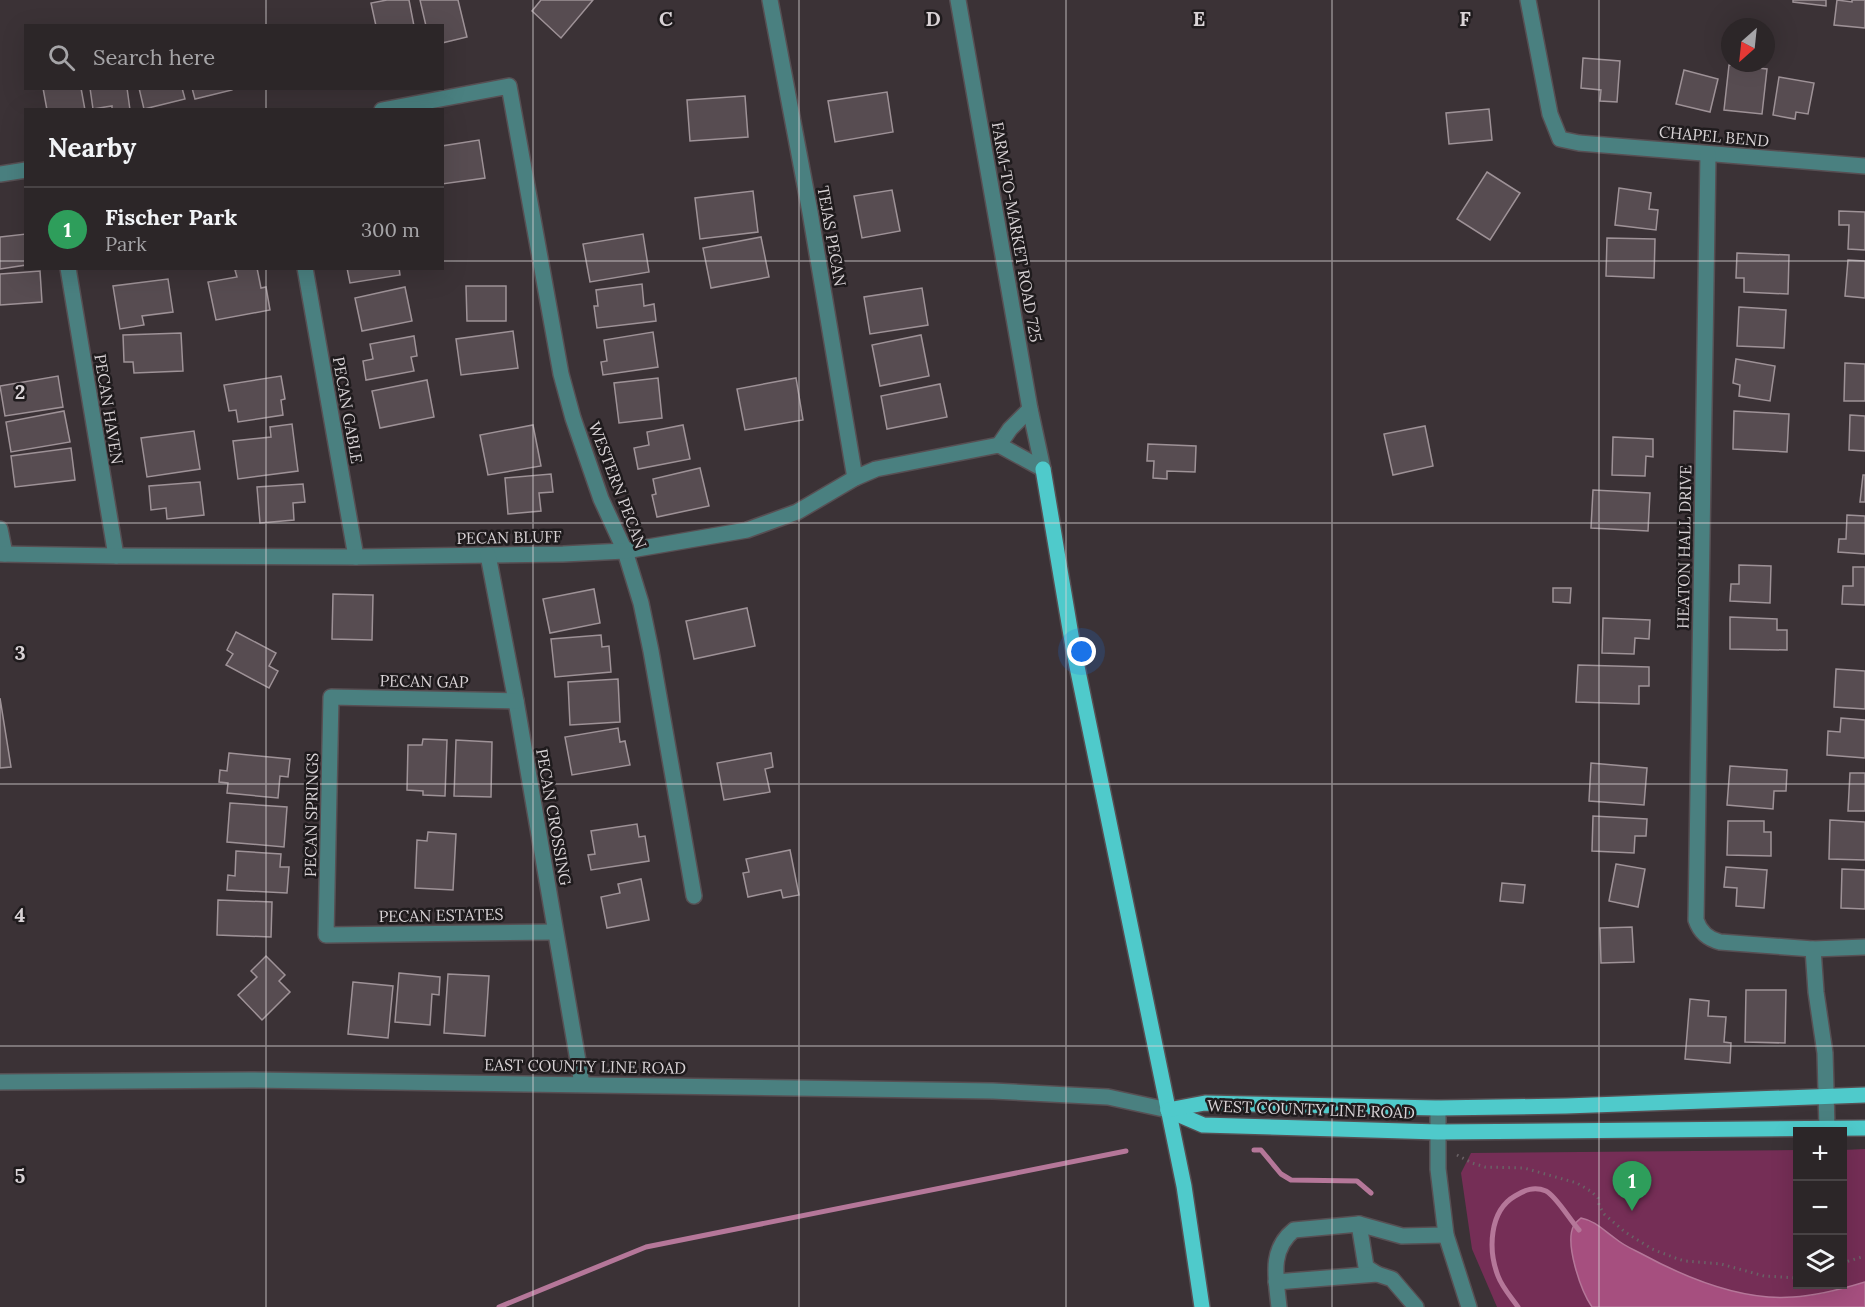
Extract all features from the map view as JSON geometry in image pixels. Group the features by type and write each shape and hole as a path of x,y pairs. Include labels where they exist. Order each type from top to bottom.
{"main road":[{"path":"1043,469 1073,647 1184,1186 1202,1307"},
{"name":"WEST COUNTY LINE ROAD","path":"1168,1110 1205,1104 1438,1108 1566,1106 1865,1095"},
{"name":"WEST COUNTY LINE ROAD","path":"1168,1110 1203,1125 1438,1132 1793,1129"},
{"name":"WEST COUNTY LINE ROAD","path":"1847,1128 1865,1128"}],"street":[{"name":"TEJAS PECAN","path":"770,0 810,212 855,478"},
{"name":"FARM-TO-MARKET ROAD 725","path":"958,0 1030,409 1043,469"},
{"name":"CHAPEL BEND","path":"1528,0 1550,114 1560,139 1580,143 1865,166"},
{"name":"WESTERN PECAN","path":"392,108 509,86 561,374 573,418 601,499 625,551 641,603 694,896"},
{"name":"HEATON HALL DRIVE","path":"1708,154 1696,920 1702,932 1713,941 1813,949"},
{"path":"0,174 24,170"},
{"name":"PECAN HAVEN","path":"68,270 116,556"},
{"name":"PECAN GABLE","path":"305,270 356,557"},
{"path":"1030,409 1010,429 999,445 1043,469"},
{"name":"PECAN BLUFF","path":"2,554 356,557 625,551 747,530 797,512 855,478 876,469 999,445"},
{"path":"0,529 2,554"},
{"name":"PECAN CROSSING","path":"488,555 516,701 582,1084"},
{"name":"PECAN GAP","path":"331,697 516,701"},
{"name":"PECAN SPRINGS","path":"326,935 331,697"},
{"name":"PECAN ESTATES","path":"326,935 555,932"},
{"path":"1827,1127 1826,1053 1816,992 1813,949 1865,947"},
{"name":"EAST COUNTY LINE ROAD","path":"0,1082 249,1080 993,1091 1108,1097 1168,1110"},
{"path":"1438,1108 1438,1169 1446,1235 1468,1307"},
{"path":"1279,1307 1274,1267 1277,1254 1286,1236 1294,1230 1359,1224 1402,1236 1446,1235"},
{"path":"1359,1224 1366,1267 1392,1279 1416,1307"},
{"path":"1276,1282 1377,1274"}],"path":[{"path":"1458,1155 1485,1167 1524,1168 1577,1183 1598,1197 1604,1214 1625,1232 1652,1249 1669,1256 1685,1261 1721,1264 1764,1276 1793,1278"},
{"path":"1847,1261 1865,1256"}],"shaded area":[{"path":"1865,1149 1865,1307 1497,1307 1472,1249 1461,1173 1471,1153 1793,1150 1793,1289 1847,1289 1847,1150"},
{"path":"1581,1218 1586,1219 1625,1245 1675,1271 1714,1286 1754,1295 1793,1297 1820,1294 1847,1289 1865,1282 1865,1307 1592,1307 1583,1290 1572,1255 1571,1233 1574,1225"}],"building":[{"path":"409,0 414,24 376,24 371,3"},
{"path":"420,0 458,0 467,37 444,43 444,24 426,24"},
{"path":"541,0 593,0 561,38 532,11"},
{"path":"1793,0 1826,0 1826,6 1793,2"},
{"path":"1837,0 1852,2 1852,0 1865,0 1865,28 1834,25"},
{"path":"1583,58 1620,61 1617,102 1600,101 1601,90 1581,88"},
{"path":"1684,70 1718,79 1710,112 1676,104"},
{"path":"1728,72 1767,72 1762,114 1724,110"},
{"path":"1779,77 1814,83 1808,114 1796,112 1795,119 1773,115"},
{"path":"43,90 81,90 85,108 47,108"},
{"path":"90,90 127,90 130,108 112,108 112,106 93,108"},
{"path":"139,90 183,90 185,99 144,108"},
{"path":"193,90 232,90 195,99"},
{"path":"887,92 893,132 835,142 828,101"},
{"path":"745,96 748,137 690,141 687,100"},
{"path":"1489,109 1492,140 1449,144 1446,113"},
{"path":"479,140 485,178 444,184 444,146"},
{"path":"1487,172 1520,193 1490,240 1457,219"},
{"path":"1619,188 1651,193 1649,209 1658,210 1656,230 1615,225"},
{"path":"892,190 900,231 862,238 854,196"},
{"path":"753,191 758,232 700,239 695,198"},
{"path":"1839,211 1865,212 1865,250 1848,249 1849,225 1839,225"},
{"path":"24,234 24,265 0,269 0,237"},
{"path":"643,234 649,272 590,282 583,244"},
{"path":"761,237 769,277 711,288 703,248"},
{"path":"1607,238 1655,239 1654,278 1606,276"},
{"path":"1737,253 1789,255 1788,294 1744,292 1744,278 1736,278"},
{"path":"1848,260 1865,261 1865,298 1845,296"},
{"path":"235,270 257,270 261,288 266,287 270,310 216,320 208,282 237,277"},
{"path":"347,270 399,270 400,275 350,283"},
{"path":"40,271 42,302 0,305 0,274"},
{"path":"168,279 173,312 142,316 144,325 120,329 113,286"},
{"path":"642,284 644,306 654,304 656,321 597,328 594,306 598,306 596,290"},
{"path":"466,286 506,286 506,321 467,321"},
{"path":"405,287 412,321 362,331 355,298"},
{"path":"922,288 928,325 870,334 864,297"},
{"path":"1739,307 1786,310 1784,348 1737,346"},
{"path":"513,331 518,368 461,375 456,339"},
{"path":"653,332 658,367 603,375 601,362 607,361 604,340"},
{"path":"181,333 183,371 134,373 133,362 124,362 123,335"},
{"path":"921,335 929,376 880,386 872,345"},
{"path":"414,336 417,356 411,357 414,371 366,380 363,361 373,359 370,344"},
{"path":"1736,359 1775,366 1770,401 1739,396 1740,385 1733,383"},
{"path":"1845,363 1865,364 1865,401 1844,401"},
{"path":"58,376 63,407 5,416 0,386"},
{"path":"281,376 285,399 281,400 283,415 238,422 236,410 229,411 224,385"},
{"path":"658,378 662,418 619,423 614,383"},
{"path":"796,378 803,420 745,430 737,389"},
{"path":"427,380 434,417 380,428 372,391"},
{"path":"940,384 947,417 887,429 881,396"},
{"path":"64,411 70,442 11,452 6,422"},
{"path":"1734,411 1789,414 1787,452 1733,449"},
{"path":"1850,415 1865,416 1865,451 1849,450"},
{"path":"292,424 298,471 238,479 233,441 271,437 270,427"},
{"path":"533,425 541,466 488,475 480,435"},
{"path":"683,425 690,459 638,469 634,448 649,445 647,432"},
{"path":"1425,426 1433,466 1393,475 1384,434"},
{"path":"194,431 200,469 147,477 141,438"},
{"path":"1613,437 1653,439 1653,457 1646,456 1645,476 1612,475"},
{"path":"1148,444 1196,446 1195,472 1167,471 1167,479 1153,478 1154,461 1147,461"},
{"path":"71,448 75,480 15,487 11,456"},
{"path":"700,468 709,506 657,517 652,495 656,494 653,479"},
{"path":"551,474 553,492 539,493 541,511 508,514 505,478"},
{"path":"1863,475 1865,475 1865,502 1860,502"},
{"path":"200,482 204,515 167,519 166,508 151,510 149,486"},
{"path":"303,484 305,502 293,503 294,520 260,523 257,487"},
{"path":"1593,490 1650,493 1648,531 1591,528"},
{"path":"1847,515 1865,516 1865,554 1838,552 1839,539 1846,539"},
{"path":"1739,565 1771,566 1770,603 1730,601 1731,584 1739,584"},
{"path":"1853,567 1865,567 1865,605 1842,604 1843,586 1853,586"},
{"path":"1553,588 1571,588 1570,603 1553,602"},
{"path":"594,589 600,623 550,633 543,599"},
{"path":"333,594 373,595 372,640 332,639"},
{"path":"747,608 755,646 694,659 686,621"},
{"path":"1730,617 1777,619 1777,630 1787,630 1787,650 1730,649"},
{"path":"1603,618 1650,620 1649,639 1635,638 1634,654 1602,653"},
{"path":"236,632 276,653 269,666 278,671 269,688 226,665 233,654 227,650"},
{"path":"601,635 602,647 609,646 611,672 555,677 551,639"},
{"path":"1578,665 1649,667 1649,686 1639,686 1639,704 1576,702"},
{"path":"1836,669 1865,671 1865,709 1834,707"},
{"path":"618,679 620,722 570,725 568,682"},
{"path":"0,698 11,767 0,768"},
{"path":"1841,718 1865,720 1865,758 1827,755 1828,731 1840,732"},
{"path":"618,728 620,742 625,741 630,765 572,775 565,737"},
{"path":"423,739 447,740 445,796 423,795 423,791 407,790 408,745 422,745"},
{"path":"456,740 492,742 491,797 454,796"},
{"path":"229,753 290,759 288,777 280,776 278,798 227,793 228,783 219,782 220,770 227,771"},
{"path":"771,753 773,767 765,769 770,792 724,800 717,763"},
{"path":"1591,763 1647,768 1644,805 1589,801"},
{"path":"1730,766 1787,770 1786,791 1774,791 1773,809 1727,805"},
{"path":"1850,773 1865,773 1865,811 1848,811"},
{"path":"230,803 287,807 284,847 227,842"},
{"path":"1593,816 1647,819 1646,836 1635,836 1634,853 1592,851"},
{"path":"1830,820 1865,822 1865,860 1829,859"},
{"path":"1728,821 1764,821 1764,832 1771,832 1771,856 1727,855"},
{"path":"637,824 639,837 645,836 649,861 591,870 588,855 595,854 591,831"},
{"path":"428,832 456,834 453,890 415,888 417,840 427,841"},
{"path":"790,850 799,895 783,898 781,890 748,897 743,873 749,872 746,859"},
{"path":"236,851 281,854 280,867 289,867 287,893 227,890 228,875 235,876"},
{"path":"1616,864 1645,869 1638,907 1609,901"},
{"path":"1726,867 1767,870 1764,908 1736,906 1737,888 1724,887"},
{"path":"1842,869 1865,870 1865,909 1841,908"},
{"path":"641,879 649,920 607,928 601,897 620,893 618,884"},
{"path":"1502,883 1525,885 1523,903 1500,901"},
{"path":"218,900 272,902 271,937 217,935"},
{"path":"1632,927 1634,962 1601,963 1600,928"},
{"path":"266,956 285,975 279,981 290,992 262,1020 238,995 257,977 251,971"},
{"path":"399,973 440,977 439,995 432,994 430,1025 395,1022"},
{"path":"448,974 489,976 485,1036 444,1033"},
{"path":"353,982 393,986 388,1038 348,1034"},
{"path":"1746,990 1786,990 1785,1043 1745,1042"},
{"path":"1690,999 1709,1001 1708,1016 1726,1017 1724,1042 1731,1043 1730,1063 1685,1059"}],"waterway":[{"path":"1254,1150 1261,1150 1281,1174 1291,1180 1357,1181 1371,1193"},
{"path":"499,1307 646,1247 1126,1151"},
{"path":"1518,1307 1500,1280 1493,1255 1493,1232 1500,1211 1506,1203 1526,1190 1546,1191 1579,1230"}],"place":[{"name":"Fischer Park","path":"1632,1211"}]}
